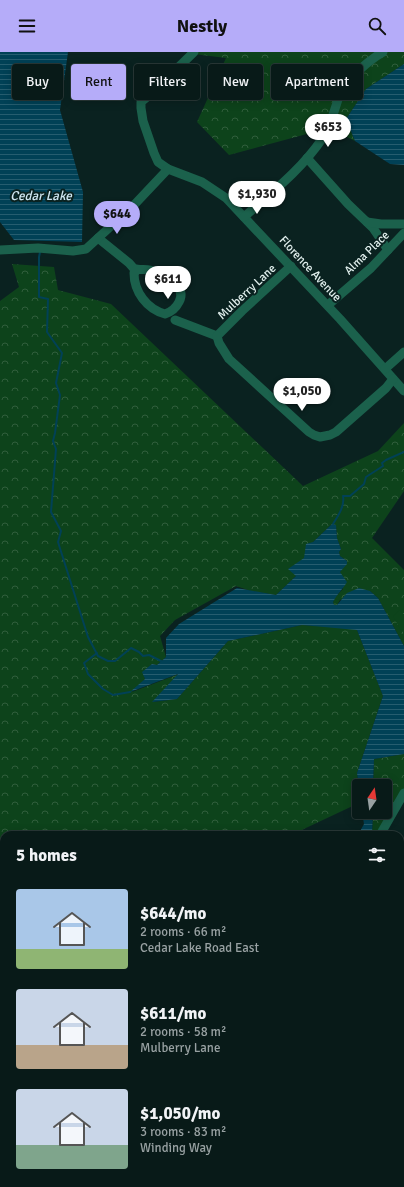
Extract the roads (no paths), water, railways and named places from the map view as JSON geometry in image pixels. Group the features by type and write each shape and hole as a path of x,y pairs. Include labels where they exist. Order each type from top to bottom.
{"street":[{"name":"Florence Avenue","path":"194,52 141,102 144,121 158,162 168,169 202,182 226,198 328,305 404,391"},
{"path":"244,217 292,174 307,158 328,129 340,93 362,68 373,58 383,52"},
{"path":"307,158 348,204 367,222 388,250"},
{"path":"0,250 41,248 62,251 80,251 86,249 150,189 168,169"},
{"path":"367,222 381,224 404,224"},
{"name":"Alma Place","path":"328,305 371,268 404,233"},
{"path":"98,238 136,270"},
{"name":"Mulberry Lane","path":"175,320 217,336 291,266"},
{"path":"136,270 150,270 162,274 173,281 181,294 180,300 170,313 165,314 157,312 145,301 135,286 134,273 136,270"},
{"path":"217,336 219,343 229,359 314,436 325,437 336,432 386,388 393,379"},
{"path":"385,369 404,352"},
{"path":"382,831 404,793"}],"water":[{"name":"Cedar Lake","path":"0,52 68,52 63,88 63,64 12,64 12,100 61,100 60,110 83,192 82,242 14,240 0,222"},
{"path":"404,64 404,165 390,164 355,141 346,119 359,100 363,100 363,94 366,89"},
{"path":"332,524 336,525 337,538 341,549 339,552 340,556 347,561 347,564 340,572 347,582 333,602 334,605 337,605 347,593 359,588 370,591 378,598 404,646 404,754 374,759 373,779 358,779 357,773 383,696 357,630 302,625 228,641 177,699 152,702 178,674 130,692 145,679 142,672 152,664 157,665 166,657 166,638 179,624 237,588 276,595 296,576 288,569 304,558 306,544 313,542"},
{"path":"363,819 373,819 372,831 360,831 364,824"}],"waterway":[{"path":"40,252 39,297 48,299 47,332 62,353 56,383 60,395 53,441 56,449 51,512 61,531 58,542 88,637 98,656 108,661 115,661 131,648 143,656 149,655 161,661"},
{"path":"333,524 342,507 343,496 350,496 364,484 366,477 383,466 382,463 404,452"},
{"path":"97,653 84,663 88,674 103,689 113,695 130,692"}]}
